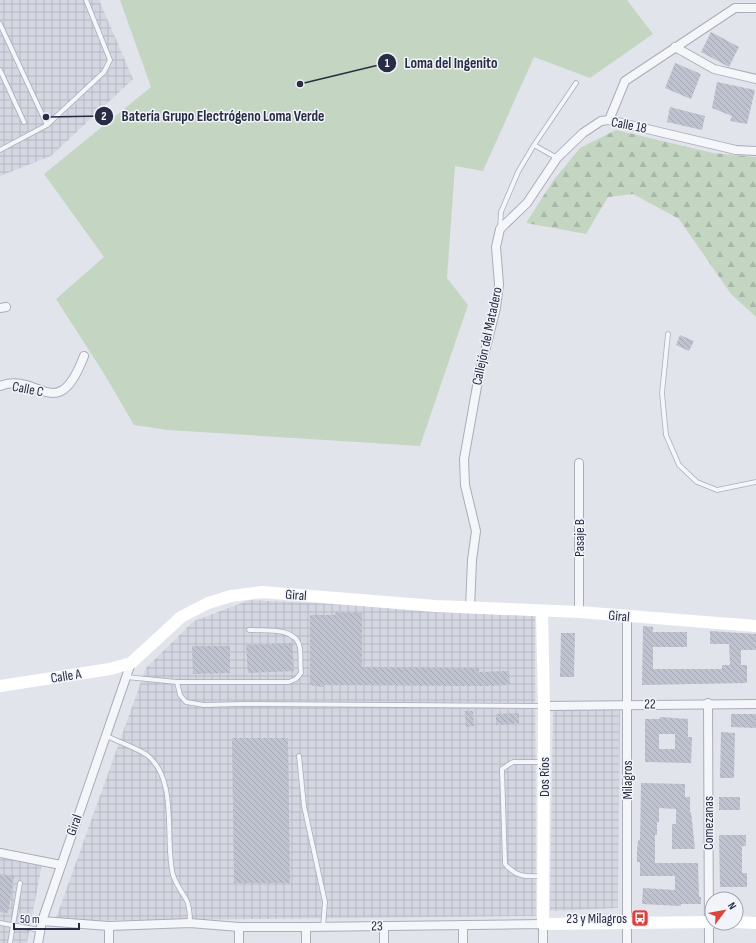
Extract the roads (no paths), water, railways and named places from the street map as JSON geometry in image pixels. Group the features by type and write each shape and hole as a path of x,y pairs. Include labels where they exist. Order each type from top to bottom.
{"street":[{"path":"609,120 625,81 735,8 756,8"},
{"path":"675,47 714,69 756,79"},
{"name":"Calle 18","path":"500,229 527,204 556,158 583,133 601,121 609,120 736,150 756,151"},
{"name":"Callejón del Matadero","path":"470,608 472,560 476,542 476,531 465,485 464,459 472,408 496,308 499,284 496,247 500,229"},
{"name":"Calle C","path":"0,386 22,385 52,394 63,390 77,375 84,356"},
{"name":"Pasaje B","path":"578,612 579,463"},
{"name":"Giral","path":"38,943 42,921 130,663 182,617 208,603 231,596 262,592 470,608 542,612 578,612 756,626"},
{"name":"Dos Ríos","path":"542,612 544,706 543,943"},
{"name":"Milagros","path":"627,617 627,943"},
{"name":"Calle A","path":"0,686 110,669 130,663"},
{"name":"22","path":"544,706 708,703 756,704"},
{"name":"Comezanas","path":"708,703 710,891"},
{"path":"0,853 61,865"},
{"name":"23","path":"42,921 109,926 190,923 239,926 306,927 704,922"},
{"path":"744,922 756,922"},
{"path":"463,925 463,943"},
{"path":"109,926 109,943"},
{"path":"239,926 239,943"},
{"path":"384,926 384,943"},
{"path":"306,927 306,943"},
{"name":"Comezanas","path":"709,943 710,931"}],"lane":[{"path":"0,150 47,125 104,72 110,60 86,0"},
{"path":"0,24 47,125"},
{"path":"0,70 24,122"},
{"name":"Callejón del Matadero","path":"500,229 501,212 518,172 534,145 576,83"},
{"path":"534,145 556,158"},
{"path":"668,334 662,393 666,435 679,465 697,482 717,490 756,482"},
{"path":"126,677 177,682 290,682 296,679 300,673 300,646 293,635 286,632 248,630"},
{"path":"177,682 180,695 186,702 204,706 250,704 544,706"},
{"path":"105,735 147,756 159,770 168,796 169,843 173,874 186,900 189,909 190,923"},
{"path":"299,756 304,806 325,902 323,927"},
{"path":"543,876 521,877 512,872 505,864 502,769 513,762 544,762"},
{"path":"10,943 20,883"},
{"path":"0,923 40,930"}],"place":[{"name":"Loma del Ingenito","path":"300,84"},
{"name":"Batería Grupo Electrógeno Loma Verde","path":"46,117"},
{"name":"23 y Milagros","path":"640,918"}]}
